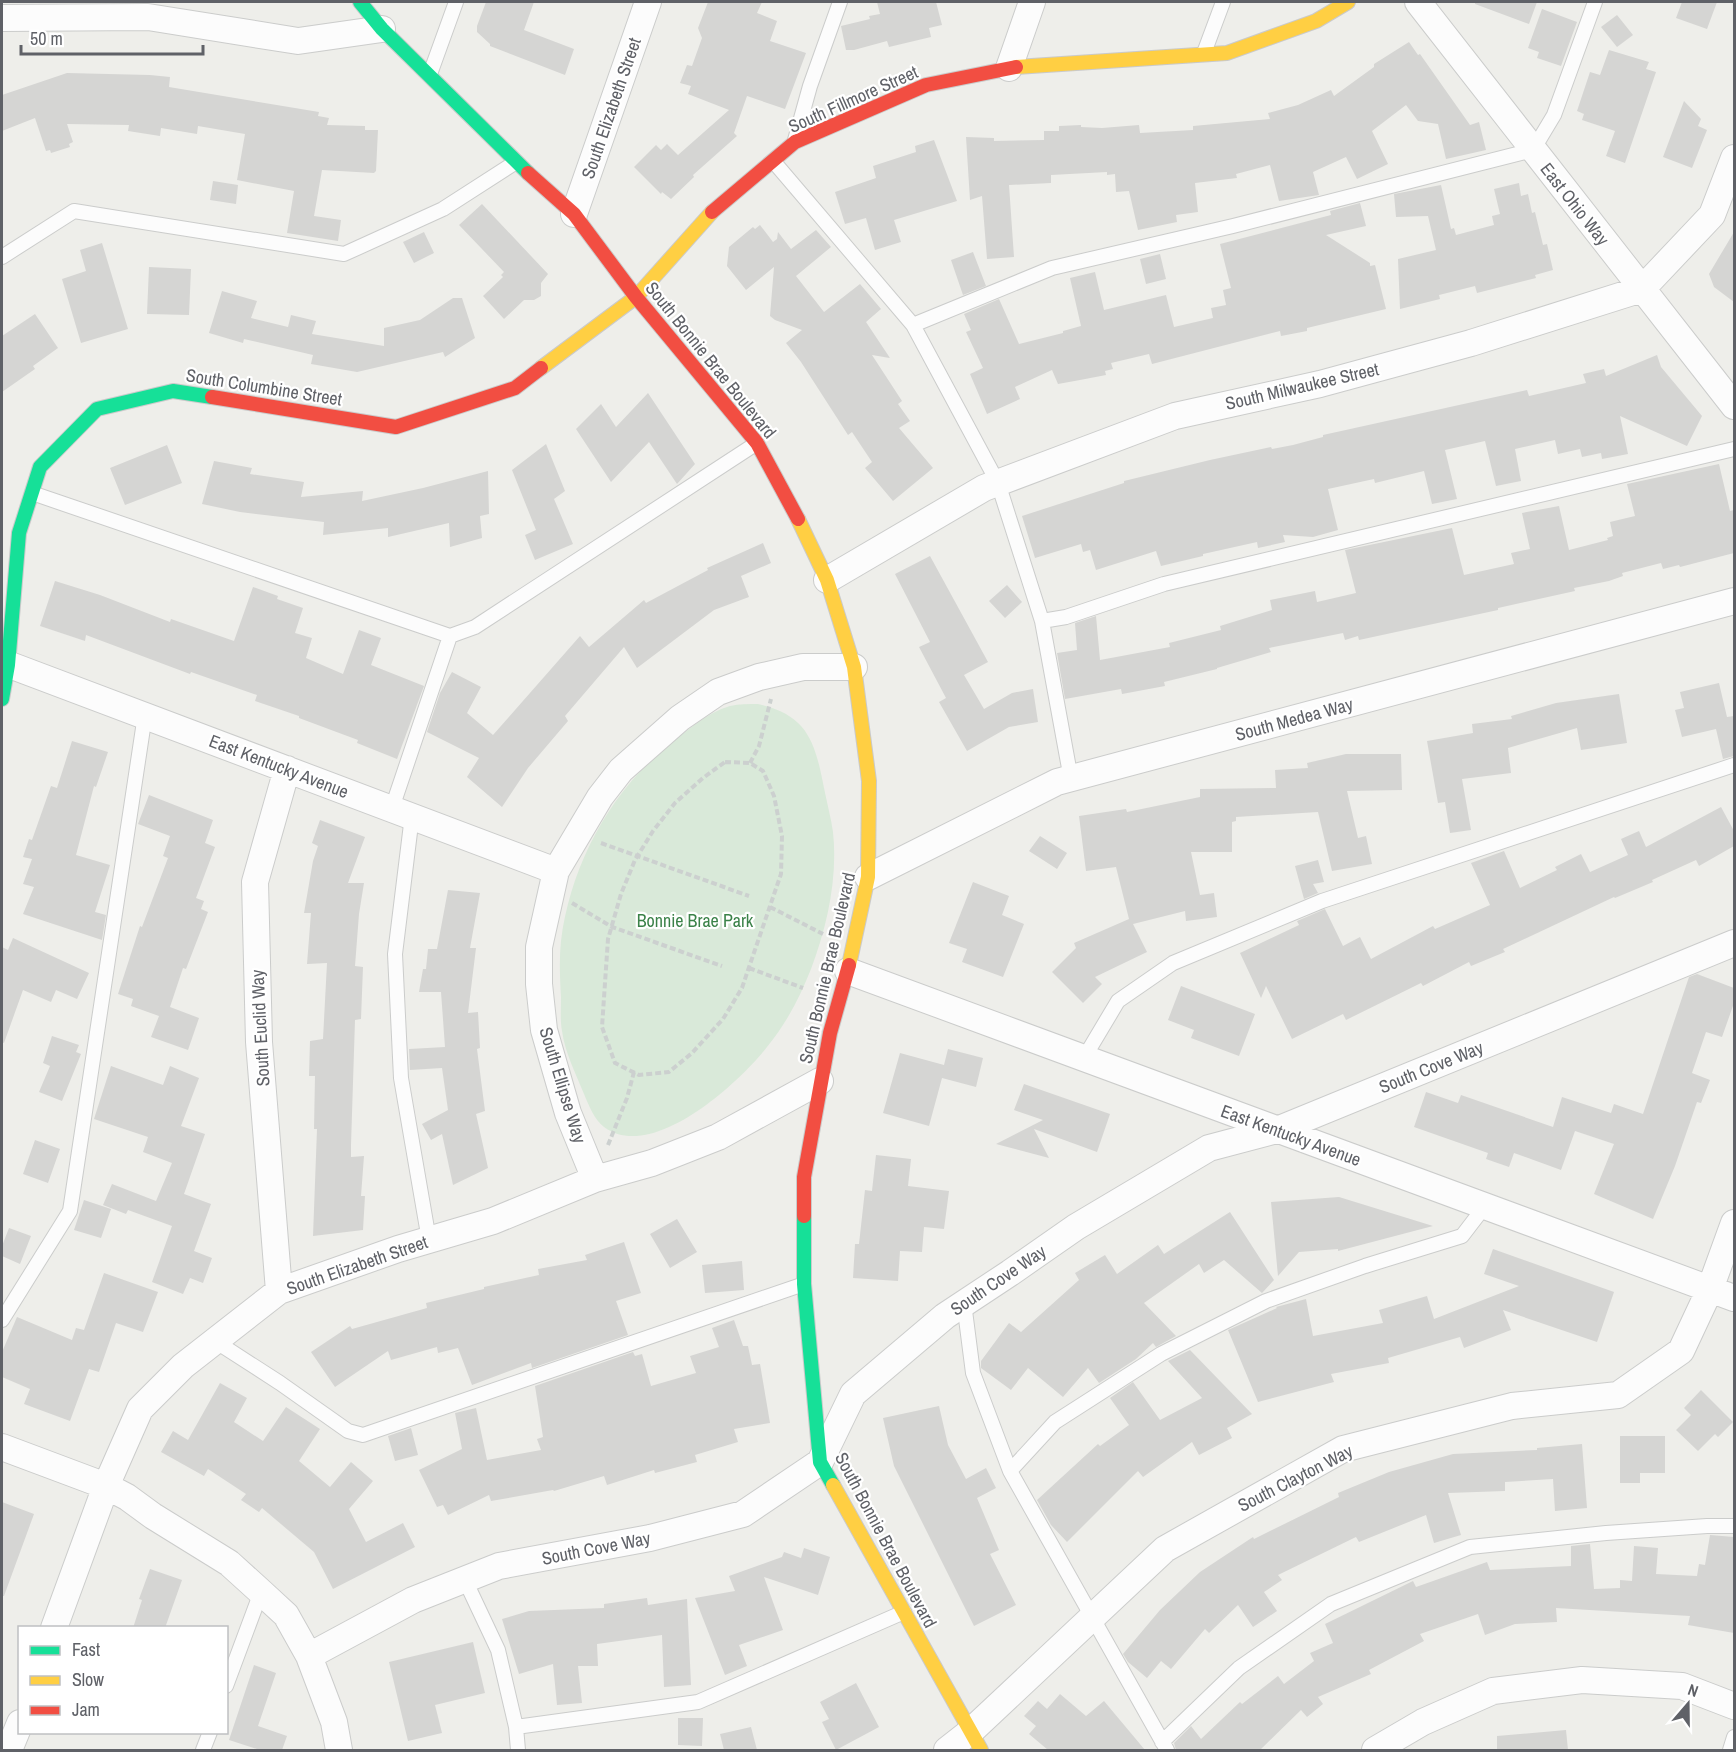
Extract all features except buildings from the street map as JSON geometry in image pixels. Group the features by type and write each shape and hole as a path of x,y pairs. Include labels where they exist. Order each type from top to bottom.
{"street":[{"name":"South Bonnie Brae Boulevard","path":"360,2 382,29 429,76 516,162 574,214 636,297 757,443 811,543 826,580 854,667 869,781 868,877 848,971 830,1033 804,1177 804,1284 820,1461 975,1741"},
{"name":"South Elizabeth Street","path":"574,214 648,2"},
{"path":"1009,68 1032,2"},
{"name":"South Fillmore Street","path":"636,297 713,211 795,142 926,85 1009,68 1227,53 1316,21 1348,2"},
{"name":"East Ohio Way","path":"1418,2 1734,406"},
{"path":"2,18 148,16 298,41 382,29"},
{"name":"South Milwaukee Street","path":"826,580 984,488 1175,416 1320,384 1461,346 1642,289 1712,215 1734,158"},
{"name":"South Columbine Street","path":"2,699 19,533 40,467 97,409 173,391 396,427 515,388 636,297"},
{"name":"South Medea Way","path":"868,877 1057,783 1734,601"},
{"name":"East Kentucky Avenue","path":"5,663 402,812 554,880"},
{"name":"South Ellipse Way","path":"595,1179 568,1113 544,1030 538,984 539,947 554,880 600,796 621,770 680,718 718,692 759,677 803,668 854,667"},
{"name":"South Euclid Way","path":"279,1291 259,1042 255,882 287,769"},
{"name":"South Cove Way","path":"309,1656 413,1600 499,1566 650,1538 743,1514 820,1461 853,1394 936,1323 1076,1227 1209,1148 1277,1130 1734,943"},
{"name":"East Kentucky Avenue","path":"848,971 1734,1298"},
{"name":"South Elizabeth Street","path":"55,1626 106,1486 140,1409 183,1366 279,1291 429,1240 493,1221 595,1179 652,1164 718,1137 820,1081"},
{"name":"South Clayton Way","path":"947,1750 975,1741 1092,1618 1165,1549 1343,1449 1512,1406 1618,1395 1681,1351 1710,1289 1734,1223"},
{"path":"2,1447 106,1486 127,1497 153,1516 229,1563 286,1615 309,1656 334,1722 339,1750"},
{"path":"1375,1750 1423,1722 1493,1691 1582,1680 1682,1686 1734,1706"},
{"path":"9,1750 18,1728"}],"lane":[{"path":"429,76 456,2"},
{"path":"795,142 810,86 840,2"},
{"path":"1203,55 1223,2"},
{"path":"913,325 1052,268 1244,223 1533,150 1554,115 1595,2"},
{"path":"2,257 74,211 344,254 443,209 516,162"},
{"path":"774,162 913,325 998,483 1042,621 1071,779"},
{"path":"32,493 450,636 476,627 757,443"},
{"path":"1042,621 1066,617 1164,584 1734,449"},
{"path":"429,1240 401,1078 395,954 402,812 450,636"},
{"path":"2,1320 70,1211 145,715"},
{"path":"1084,1058 1118,1001 1173,963 1322,901 1734,765"},
{"path":"1010,1471 1055,1422 1161,1353 1266,1301 1365,1266 1462,1236 1485,1206"},
{"path":"215,1341 348,1431 363,1435 804,1284"},
{"path":"964,1303 973,1373 1010,1471 1164,1746 1239,1668 1331,1604 1470,1547 1617,1533 1734,1526"},
{"path":"465,1580 498,1650 516,1727 518,1750"},
{"path":"228,1681 261,1592"},
{"path":"516,1727 698,1702 904,1612"},
{"path":"203,1750 209,1734"},
{"path":"1730,1750 1734,1737"}],"path":[{"path":"750,763 759,746 777,673"},
{"path":"725,762 750,763 763,771 774,796 782,836 781,874 742,988 723,1020 692,1053 669,1072 639,1074 615,1063 602,1027 608,939 621,894 638,855 675,803 725,762"},
{"path":"578,834 749,896"},
{"path":"554,880 612,927 722,966"},
{"path":"770,907 823,934"},
{"path":"749,968 803,988"},
{"path":"595,1179 627,1098 634,1072"}],"green space":[{"name":"Bonnie Brae Park","path":"758,704 788,715 798,723 812,744 821,772 833,832 834,867 830,902 817,953 802,990 786,1020 767,1047 736,1080 716,1098 669,1127 646,1135 624,1135 600,1124 588,1103 563,1039 560,948 573,886 596,832 628,785 648,764 705,717 730,706"}],"traffic: fast":[{"path":"360,2 382,29 528,173"},
{"path":"2,699 8,665 19,533 40,467 97,409 173,391 212,397"},
{"path":"804,1216 804,1284 820,1462 833,1485"}],"traffic: slow":[{"path":"1016,67 1227,53 1316,21 1348,2"},
{"path":"541,368 636,297 712,212"},
{"path":"798,519 827,580 854,667 869,781 868,877 849,965"},
{"path":"833,1485 981,1750"}],"traffic: jam":[{"path":"712,212 795,142 926,85 1016,67"},
{"path":"528,173 574,214 636,297 757,443 798,519"},
{"path":"212,397 396,427 515,388 541,368"},
{"path":"804,1216 804,1177 830,1033 849,965"}]}
